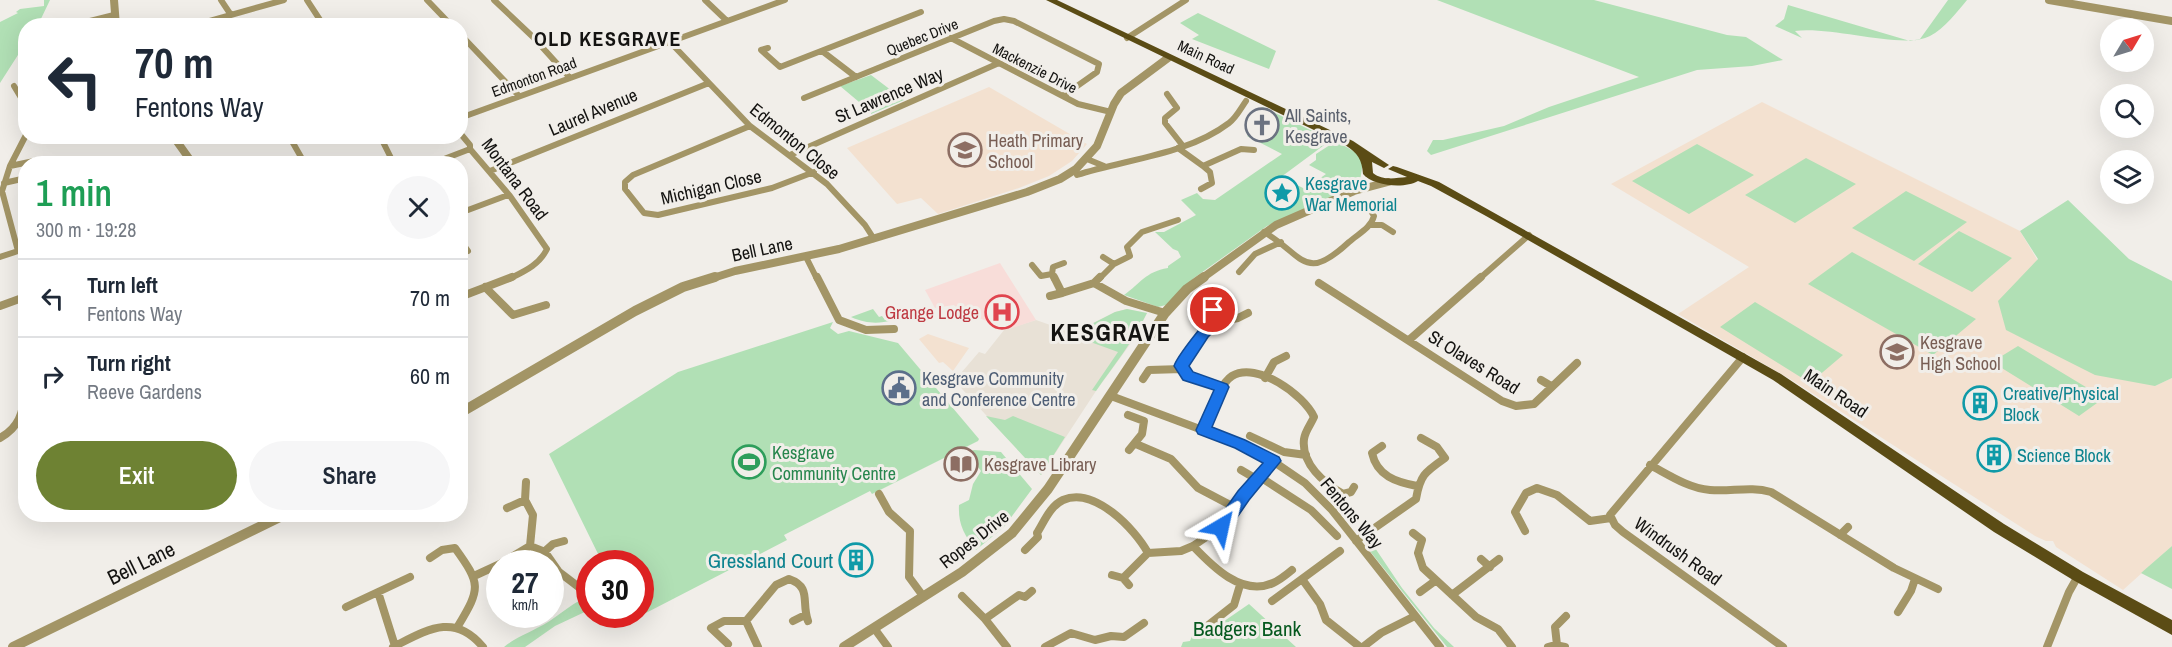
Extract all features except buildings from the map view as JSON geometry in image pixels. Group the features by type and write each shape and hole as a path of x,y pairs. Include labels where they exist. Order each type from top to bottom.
{"main road":[{"name":"Main Road","path":"1050,0 1349,143 1389,167 1435,184 1529,235 1743,357 1833,413 1968,508 2078,576 2172,628"},
{"name":"Main Road","path":"1349,143 1363,154 1368,172 1374,180 1425,183 1470,203"},
{"path":"1368,172 1372,166 1389,167 1397,175 1390,181"}],"street":[{"path":"114,0 115,18"},
{"path":"221,0 231,15"},
{"path":"225,18 284,0"},
{"path":"307,0 319,18"},
{"path":"427,0 444,18"},
{"path":"494,0 533,37 570,78"},
{"path":"705,0 727,21"},
{"name":"Edmonton Road","path":"468,114 785,0"},
{"path":"1127,38 1185,0"},
{"path":"2049,0 2172,21"},
{"path":"768,48 761,50 780,67 921,12"},
{"path":"102,18 114,15"},
{"name":"Quebec Drive","path":"804,98 994,21 1008,19 1099,64 1097,72 1063,96"},
{"name":"Mackenzie Drive","path":"951,38 1082,105 1111,112"},
{"path":"468,42 519,96"},
{"name":"Edmonton Close","path":"670,42 750,126 814,172 866,225 874,239"},
{"path":"822,51 856,77"},
{"name":"Bell Lane","path":"468,408 635,311 672,292 720,275 806,257 874,239 1045,186 1066,175 1087,159 1099,143 1117,99 1127,87 1168,58"},
{"name":"St Lawrence Way","path":"790,155 999,63"},
{"name":"Laurel Avenue","path":"490,171 643,107 709,83"},
{"path":"14,86 18,93"},
{"path":"1167,94 1177,106 1174,112 1165,118 1165,123 1180,147 1210,172 1212,183 1201,189"},
{"path":"1077,175 1104,165 1180,147 1228,124 1246,101"},
{"name":"Michigan Close","path":"750,126 633,175 625,182 625,189 644,213 658,216 772,188 814,172"},
{"name":"Montana Road","path":"468,142 470,149 476,153 544,244 546,254 539,263 485,287"},
{"path":"18,241 3,208 3,191 10,166 21,144"},
{"path":"452,156 470,149"},
{"path":"1203,166 1240,149 1254,150"},
{"path":"1087,159 1104,165"},
{"path":"10,166 18,164"},
{"name":"Ropes Drive","path":"1354,191 1365,181 1368,172"},
{"path":"4,183 18,180"},
{"name":"Ropes Drive","path":"844,647 981,559 1012,533 1048,489 1165,313 1187,289 1264,232 1297,214 1354,191 1390,181"},
{"path":"468,210 508,195"},
{"path":"1369,208 1374,216 1370,225"},
{"path":"1050,296 1094,283 1114,264 1130,256 1126,247 1131,238 1146,230 1178,220"},
{"path":"1264,232 1281,242 1302,261 1322,263 1332,257 1354,235 1370,225 1382,225 1393,232"},
{"name":"St Olaves Road","path":"1409,340 1529,235"},
{"path":"1239,272 1255,254 1281,242"},
{"path":"0,257 18,251"},
{"path":"806,257 839,320 844,324 870,330 894,329"},
{"path":"1103,257 1114,264"},
{"path":"1062,293 1052,274 1053,267 1064,263"},
{"path":"1032,265 1041,276 1052,274"},
{"path":"1094,283 1126,301 1165,313"},
{"name":"St Olaves Road","path":"1319,283 1513,406 1534,404 1577,363"},
{"path":"468,294 485,287 513,315 522,314 546,304"},
{"path":"1196,297 1212,307 1219,324"},
{"path":"0,306 18,299"},
{"path":"1182,369 1184,358 1194,349 1211,324 1219,324 1248,313"},
{"path":"1265,378 1274,362 1286,356"},
{"name":"Windrush Road","path":"1743,357 1611,511 1611,518 1623,532 1783,647"},
{"path":"1143,379 1149,370 1182,369"},
{"path":"1182,369 1188,376 1222,387"},
{"path":"1204,430 1222,387 1231,377 1248,373 1265,378 1288,388 1311,408 1314,417 1304,439 1306,455 1319,477 1337,491 1348,494 1354,487"},
{"name":"St Olaves Road","path":"1541,380 1551,386"},
{"name":"Fentons Way","path":"1111,396 1240,444 1274,461 1305,483 1324,501 1440,647"},
{"path":"1128,415 1144,422 1142,434 1132,447 1171,459 1198,488 1236,508"},
{"path":"0,438 13,431 18,422"},
{"path":"1250,436 1286,453 1296,456 1306,455"},
{"path":"1356,541 1416,499 1419,491 1417,486 1425,472 1445,458 1437,447 1421,438"},
{"path":"1382,446 1372,453 1373,463 1377,468 1392,480 1417,486"},
{"path":"1112,575 1126,582 1140,559 1148,553 1181,551 1193,546 1221,527 1274,461"},
{"path":"1650,465 1701,489 1752,487 1766,491 1786,500 1840,536 1915,579 1938,589"},
{"path":"1242,469 1311,510 1337,537"},
{"path":"526,482 525,500 533,515 530,546"},
{"path":"1524,531 1515,512 1526,493 1537,488 1557,495 1590,521 1611,518"},
{"path":"879,494 889,512 910,531 909,577 923,596"},
{"path":"1025,550 1038,537 1037,533 1050,522 1053,507 1063,499 1078,496 1086,498 1132,529 1148,553"},
{"path":"507,508 525,500"},
{"name":"Bell Lane","path":"13,647 270,522"},
{"path":"1840,536 1848,527"},
{"path":"1413,532 1422,540 1418,554 1419,561 1435,581 1476,616 1503,633 1512,647"},
{"path":"546,550 553,544 564,541"},
{"path":"530,546 539,550"},
{"path":"523,550 530,546"},
{"path":"1193,546 1213,566 1232,573 1240,585 1240,594 1235,607 1206,627"},
{"path":"430,558 442,550 455,548 474,576 476,595 458,626"},
{"path":"1272,601 1340,551"},
{"path":"1481,559 1490,567"},
{"path":"1452,595 1499,559"},
{"path":"474,576 486,570"},
{"path":"1240,585 1269,585 1292,570"},
{"path":"564,576 576,585"},
{"path":"2047,647 2069,592 2078,576"},
{"path":"346,607 410,577"},
{"path":"746,621 776,585 786,579 799,582 804,588 808,617 793,621"},
{"path":"1302,579 1320,604 1326,621 1361,647 1381,633 1415,616"},
{"path":"1898,612 1911,591 1915,579"},
{"path":"1420,592 1435,581"},
{"path":"985,619 1019,596 1025,597 1032,591"},
{"path":"378,592 394,647 435,628 458,626 475,634 483,647"},
{"path":"962,596 985,619 1007,647"},
{"path":"1557,646 1555,627 1566,616"},
{"path":"728,644 711,628 724,621 746,621"},
{"path":"746,621 758,647"},
{"path":"1045,647 1071,633 1095,643 1111,636 1124,637 1144,623"},
{"path":"874,628 888,647"}],"shaded area":[{"name":"Heath Primary School","path":"989,87 1087,144 1072,161 1049,176 938,214 921,198 897,204 847,148"},
{"name":"Kesgrave High School","path":"1762,102 2020,231 2038,261 2155,386 2172,378 2172,546 2123,590 2056,547 2053,541 2046,541 2035,536 1790,379 1678,314 1749,267 1611,184"},
{"path":"1000,263 1036,320 1009,329 959,311 954,305 935,308 925,290"},
{"path":"1127,309 1147,313 1134,339 1096,391 1041,475 952,378 961,373 979,352 985,354 1004,330 1036,320 1073,333 1115,312"},
{"path":"928,334 969,348 953,371 943,362 939,363 919,339"}],"green space":[{"path":"44,0 50,0 41,18 18,18 18,55 0,83 0,22 18,13 16,12 20,9 44,6"},
{"path":"1437,0 1594,0 1727,35 1746,37 1783,60 1752,66 1697,70 1431,155 1427,151 1433,140 1443,140 1504,126 1549,107 1639,77"},
{"path":"1948,0 1967,0 1941,29 1930,36 1917,40"},
{"path":"1788,5 1907,40 1810,30 1795,31 1802,38 1775,26 1784,19"},
{"path":"1198,13 1276,51 1269,69 1192,39 1199,35 1180,23"},
{"path":"871,75 904,100 871,114 840,86"},
{"path":"1263,107 1331,140 1281,177 1305,189 1326,174 1309,165 1316,160 1316,154 1336,141 1355,152 1363,162 1360,181 1332,197 1267,226 1194,278 1166,305 1158,307 1124,295 1148,275 1168,268 1181,257 1178,251 1155,232 1164,232 1196,215 1181,200 1197,193 1203,199 1215,200 1282,154 1247,136 1253,132 1245,128"},
{"path":"1697,144 1754,175 1689,214 1632,181"},
{"path":"1806,158 1856,184 1795,223 1745,195"},
{"path":"1906,191 1967,222 1914,261 1852,228"},
{"path":"2068,200 2129,259 2172,281 2172,378 2155,386 2095,375 2006,330 1998,301 2038,259 2020,231"},
{"path":"1959,231 2012,258 1972,292 1918,264"},
{"path":"1852,252 1976,319 1933,355 1808,284"},
{"path":"1755,302 1843,355 1810,383 1720,327"},
{"path":"873,309 879,317 882,316 885,320 909,312 910,315 874,323 851,317"},
{"path":"1127,309 1147,313 1136,334 1096,391 1092,390 1118,352 1074,336 1074,333 1115,312"},
{"name":"Kesgrave Community Centre","path":"833,322 830,328 838,334 849,331 898,343 979,439 872,494 870,491 784,535 787,540 654,609 654,550 596,550 549,454 678,372"},
{"path":"2018,346 2104,398 2079,416 1992,362"},
{"path":"986,416 1005,420 1013,416 1065,437 1041,475"},
{"path":"974,450 1001,452 1032,489 1004,527 976,550 963,529 959,512 959,505 969,500 973,484 981,471 967,452"},
{"path":"1369,539 1402,588 1434,628 1454,647 1447,647 1369,550"},
{"path":"2172,546 2172,589 2141,573"},
{"path":"576,603 576,616 564,622 564,611"},
{"name":"Badgers Bank","path":"1249,604 1296,647 1181,647 1183,642 1190,641 1192,636 1201,637"},
{"path":"538,628 552,628 525,647 504,647"}],"place":[{"name":"All Saints, Kesgrave","path":"1262,125"},
{"name":"Heath Primary School","path":"965,150"},
{"name":"Kesgrave War Memorial","path":"1282,193"},
{"name":"Grange Lodge","path":"1002,312"},
{"name":"Kesgrave High School","path":"1897,352"},
{"name":"Kesgrave Community and Conference Centre","path":"899,388"},
{"name":"Creative/Physical Block","path":"1980,403"},
{"name":"Science Block","path":"1994,455"},
{"name":"Kesgrave Community Centre","path":"749,462"},
{"name":"Kesgrave Library","path":"961,464"},
{"name":"Gressland Court","path":"856,560"}],"district":[{"name":"OLD KESGRAVE","path":"608,38"},
{"name":"KESGRAVE","path":"1111,332"}],"route":[{"path":"1213,310 1217,316 1217,322 1211,324 1203,333 1194,349 1182,361 1181,366 1188,376 1222,387 1204,430 1274,461 1243,496 1221,527"}]}
